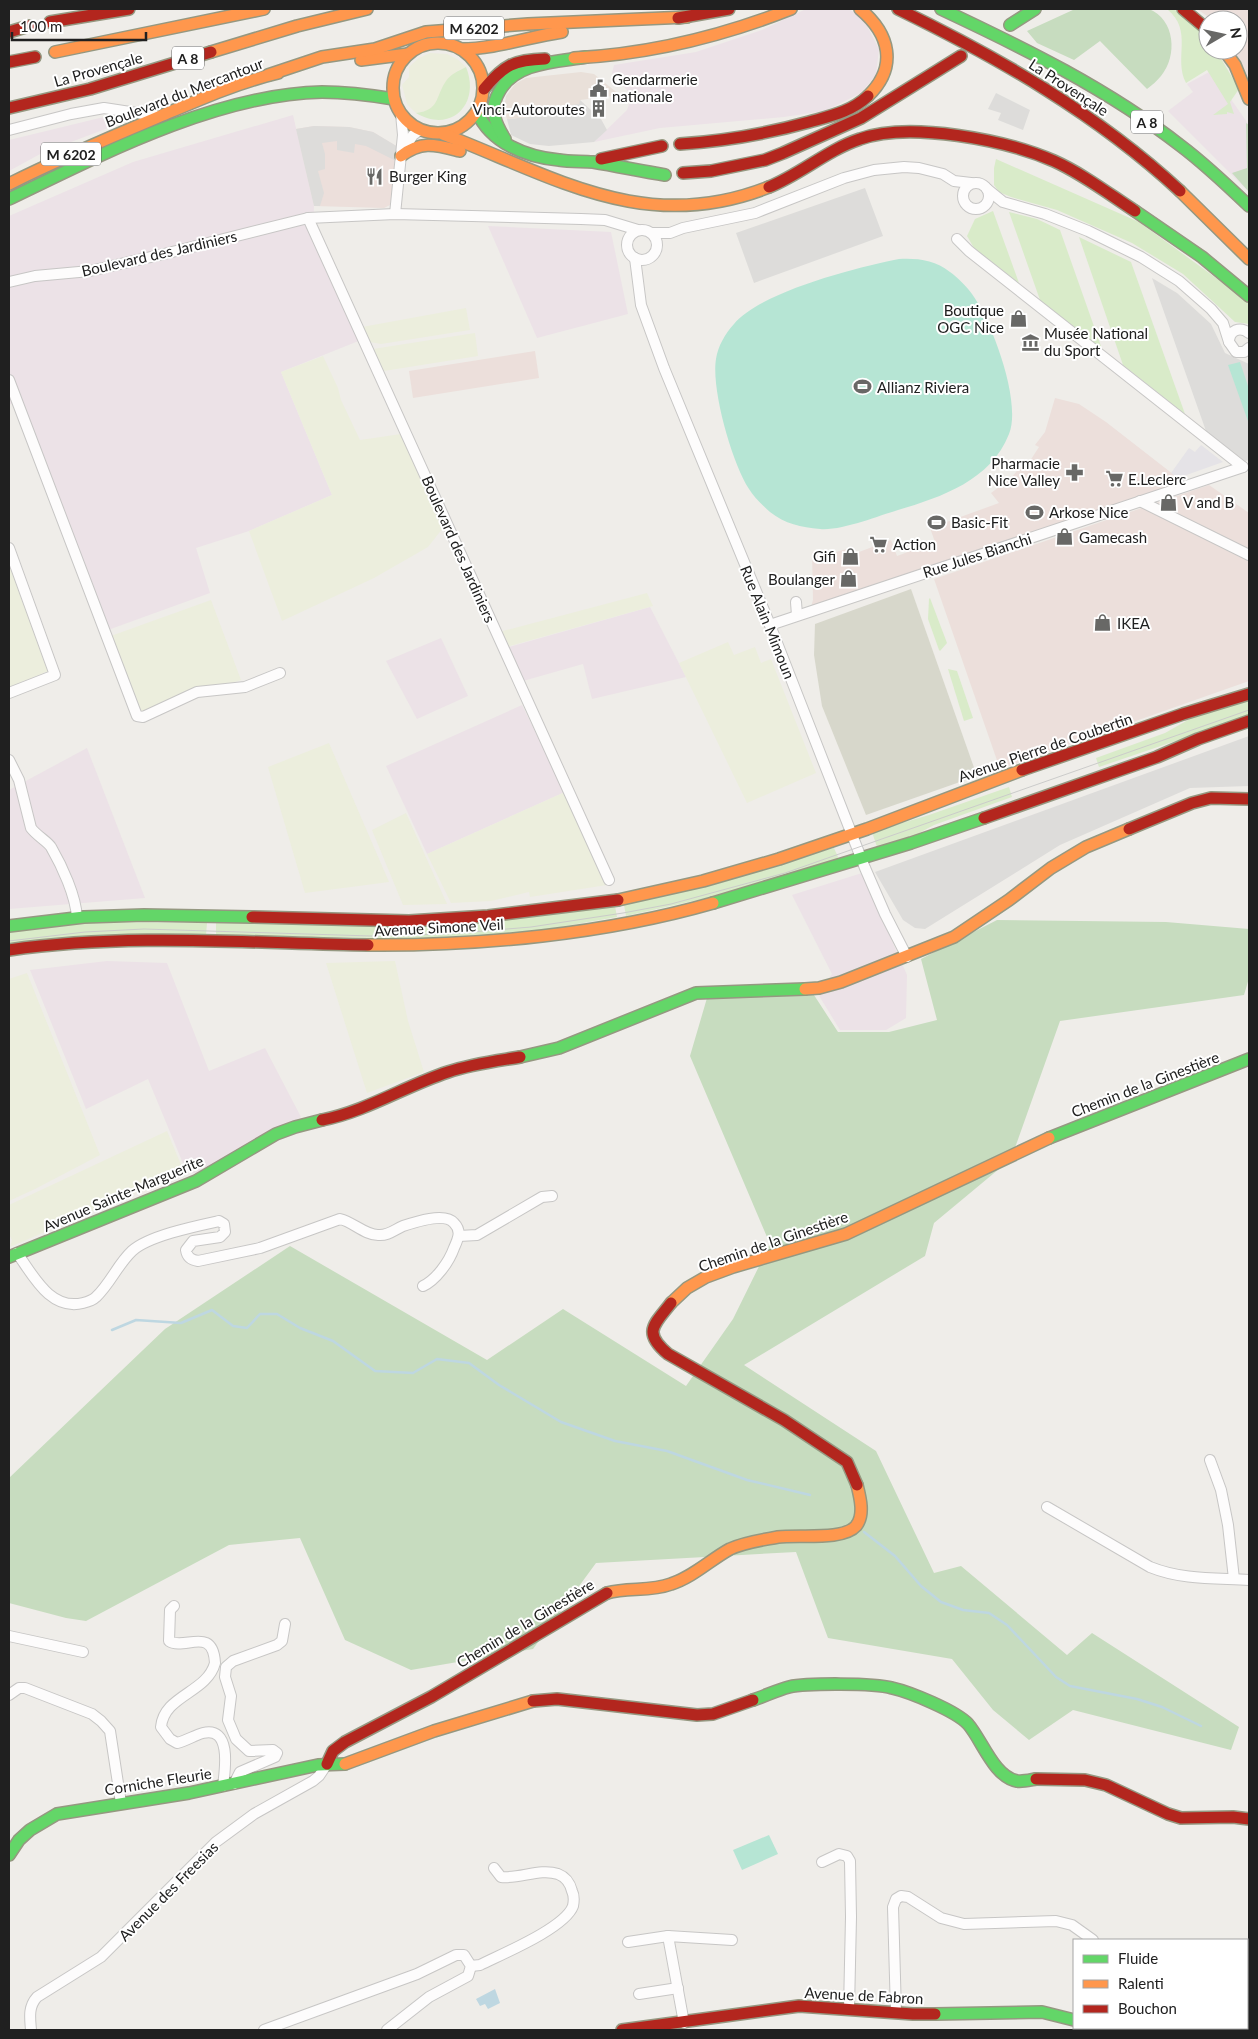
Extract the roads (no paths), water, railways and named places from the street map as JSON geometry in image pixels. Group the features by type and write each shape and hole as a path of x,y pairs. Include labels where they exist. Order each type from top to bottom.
{"main road":[{"path":"50,22 129,9"},
{"name":"La Provençale","path":"55,52 264,9"},
{"name":"La Provençale","path":"9,108 90,89 233,44 367,9"},
{"name":"M 6202","path":"461,49 481,49 533,36 687,17 729,9"},
{"path":"443,134 456,130 468,123 477,112 484,89 497,73 513,62 522,59 637,54 694,43 791,9"},
{"path":"680,144 753,136 825,117 851,108 861,102 879,82 885,70 887,56 884,40 878,26 860,9"},
{"name":"La Provençale","path":"898,9 982,51 1049,90 1096,122 1154,166 1225,232 1249,259"},
{"name":"La Provençale","path":"942,9 1041,58 1140,117 1182,146 1249,206"},
{"path":"1010,25 1036,9"},
{"path":"1183,9 1198,22"},
{"name":"M 6202","path":"268,75 322,57 375,48 426,32 528,24 687,17"},
{"path":"9,32 29,26"},
{"path":"484,89 483,80 475,62 461,49 448,44 434,43 420,46 408,54 400,63 392,87 394,99 401,114 409,124 420,130 443,134 544,176 623,202 645,205 678,206 716,202 770,186 854,140 883,132 915,132 978,139 1045,157 1073,171 1171,234 1249,296"},
{"name":"Boulevard du Mercantour","path":"9,184 88,146 268,75 327,63 408,54"},
{"path":"684,173 711,171 765,160 783,154 861,118 961,56"},
{"path":"9,62 35,57"},
{"path":"509,145 496,124 492,109 497,93 507,80 519,71 586,57"},
{"path":"1231,60 1249,99"},
{"name":"Boulevard du Mercantour","path":"9,199 53,177 163,130 248,101 343,92 394,99"},
{"path":"477,112 479,119 492,134 522,151 555,160 589,162 666,175"},
{"path":"401,156 414,146 423,144 466,153 499,157"},
{"path":"589,162 662,146"},
{"name":"Avenue Pierre de Coubertin","path":"852,834 1009,774 1183,714 1249,694"},
{"path":"861,858 916,842 1157,758 1249,721"},
{"name":"Avenue Sainte-Marguerite","path":"13,1255 196,1181 270,1136 288,1128 343,1115 429,1078 491,1060 542,1053 559,1048 696,993 819,988 841,982 954,937 1051,868 1086,847 1192,803 1211,798 1249,799"},
{"name":"Avenue Simone Veil","path":"9,926 77,918 179,915 409,921 504,915 616,900 703,881 779,859 852,834"},
{"name":"Avenue Simone Veil","path":"9,950 50,944 144,939 409,945 531,937 624,923 707,905 788,882 861,858"},
{"name":"Chemin de la Ginestière","path":"326,1764 332,1752 344,1743 406,1712 601,1594 624,1588 652,1588 673,1584 732,1549 748,1543 790,1536 844,1534 855,1527 860,1520 861,1512 857,1483 853,1471 847,1462 792,1425 668,1354 656,1344 653,1336 653,1327 675,1298 687,1288 706,1277 733,1267 846,1234 1035,1143 1249,1059"},
{"path":"326,1764 342,1765 352,1762 469,1719 539,1699 557,1699 697,1715 713,1714 794,1686 880,1686 906,1692 958,1716 968,1724 1003,1776 1009,1779 1017,1781 1046,1778 1086,1780 1106,1785 1168,1814 1181,1818 1233,1817 1249,1819"},
{"name":"Corniche Fleurie","path":"9,1855 19,1840 30,1830 57,1814 228,1785 326,1764"},
{"name":"Avenue de Fabron","path":"622,2030 658,2028 799,2006 896,2013 1042,2012 1073,2020"}],"street":[{"path":"9,130 71,114 104,108 160,117"},
{"path":"395,214 403,135 401,114"},
{"path":"401,156 410,140 420,130"},
{"path":"670,234 638,230 631,234 628,241 628,251 639,260 648,259 670,234 683,228 755,213 844,178 874,170 904,167 919,168 943,174 954,181 982,184 1003,202 1045,214 1088,231 1141,257 1179,281 1211,309 1223,323 1229,342 1236,352 1249,350"},
{"path":"954,181 967,206 979,209 1003,202"},
{"path":"962,199 963,191 971,183"},
{"path":"979,209 988,201 987,189"},
{"name":"Boulevard des Jardiniers","path":"9,282 35,276 90,271 128,263 308,218 395,214 581,219 614,222 638,230"},
{"name":"Boulevard des Jardiniers","path":"308,218 609,880"},
{"path":"614,222 628,241"},
{"path":"652,233 656,240 657,248"},
{"name":"Rue Jules Bianchi","path":"770,624 1140,501 1206,473 1243,467 956,239"},
{"name":"Rue Alain Mimoun","path":"635,258 640,284 641,305 651,335 713,490 770,624 861,858 885,914 907,957"},
{"name":"Rue Alain Mimoun","path":"640,284 648,259"},
{"path":"1223,323 1249,333"},
{"path":"1229,342 1232,332 1238,329"},
{"path":"9,380 136,716 143,717 197,692 245,687 280,673"},
{"path":"1140,501 1249,555"},
{"path":"9,548 55,675 9,693"},
{"path":"796,602 797,615"},
{"path":"9,760 19,780 31,828 36,835 50,845 76,902 77,918"},
{"path":"459,1236 469,1237 477,1235 542,1197 552,1196"},
{"path":"13,1255 41,1288 55,1300 75,1305 96,1297 132,1251 145,1243 191,1227 219,1220 224,1224 225,1232 220,1237 193,1241 186,1250 187,1255 193,1260 198,1261 260,1248 340,1218 371,1234 380,1235 390,1234 403,1226 432,1218 445,1218 454,1222 459,1236 452,1254 432,1282 424,1286"},
{"path":"1210,1460 1221,1490 1228,1525 1234,1579"},
{"path":"1047,1507 1150,1567 1168,1574 1185,1577 1249,1580"},
{"path":"174,1606 170,1610 169,1640 174,1644 201,1641 206,1643 212,1651 215,1663 207,1679 165,1711 160,1727 177,1744 204,1733 215,1733 220,1738 225,1751 228,1785"},
{"path":"228,1785 240,1772 275,1757 277,1753 273,1750 249,1751 236,1739 228,1720 231,1696 225,1677 226,1667 233,1661 277,1645 282,1641 285,1624"},
{"path":"9,1636 84,1652"},
{"path":"9,1695 19,1688 25,1688 92,1714 101,1721 110,1731 121,1803"},
{"name":"Avenue des Freesias","path":"31,2030 30,2014 32,2005 37,1997 101,1957 216,1842 254,1814 313,1781 319,1776 326,1764"},
{"path":"822,1862 839,1854 847,1856 850,1861 850,2009"},
{"path":"471,1966 480,1965 554,1928 572,1907 573,1894 570,1884 564,1877 556,1873 543,1872 512,1878 501,1876 494,1868"},
{"path":"896,2013 893,1907 896,1899 901,1896 908,1897 941,1918 951,1921 977,1924 1056,1920 1072,1925 1092,1939"},
{"path":"668,1936 684,2023"},
{"path":"628,1942 668,1936 732,1940"},
{"path":"264,2030 417,1974 456,1955 464,1955 471,1966 468,1976 429,1997 387,2030"},
{"path":"640,1994 678,1988"}],"water":[{"path":"495,1989 500,2003 488,2009 485,2004 480,2006 476,1999"}],"waterway":[{"path":"112,1330 136,1320 181,1323 212,1310 233,1326 247,1328 260,1314 277,1314 300,1328 333,1341 375,1371 413,1373 437,1359 469,1363 499,1385 561,1422 615,1441 667,1451 747,1480 810,1495"},
{"path":"864,1532 895,1556 921,1586 941,1602 963,1610 989,1613 1007,1625 1056,1677 1070,1686 1137,1699 1162,1707 1201,1726"}],"tram line":[{"path":"9,941 85,932 144,929 371,936 447,934 531,927 623,913 671,904 785,873 1249,710"}],"place":[{"name":"Gendarmerie nationale","path":"598,88"},
{"name":"Vinci-Autoroutes","path":"599,109"},
{"name":"Burger King","path":"375,176"},
{"name":"Boutique OGC Nice","path":"1018,319"},
{"name":"Musée National du Sport","path":"1030,342"},
{"name":"Allianz Riviera","path":"863,387"},
{"name":"Pharmacie Nice Valley","path":"1074,472"},
{"name":"E.Leclerc","path":"1114,479"},
{"name":"V and B","path":"1169,502"},
{"name":"Arkose Nice","path":"1035,512"},
{"name":"Basic-Fit","path":"937,522"},
{"name":"Gamecash","path":"1065,537"},
{"name":"Action","path":"879,544"},
{"name":"Gifi","path":"850,556"},
{"name":"Boulanger","path":"849,579"},
{"name":"IKEA","path":"1103,623"}]}
